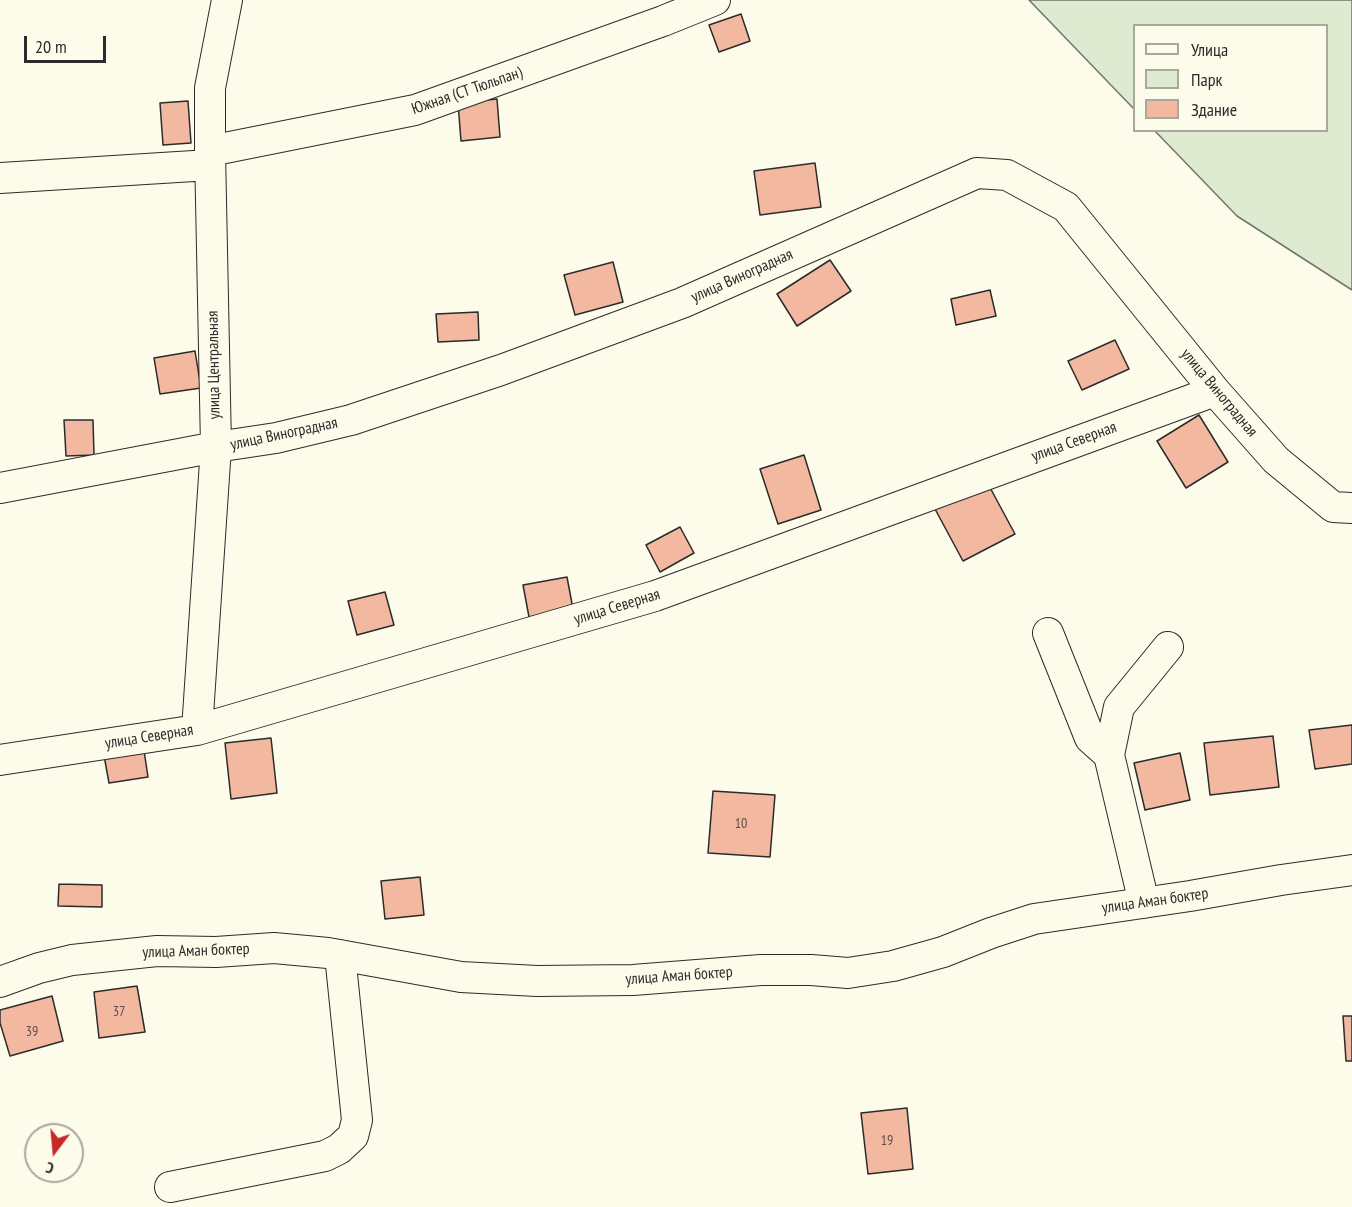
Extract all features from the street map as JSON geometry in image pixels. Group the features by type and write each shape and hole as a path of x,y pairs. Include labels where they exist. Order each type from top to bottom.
{"street":[{"name":"улица Центральная","path":"197,730 216,447 210,88 227,0"},
{"name":"Южная (СТ Тюльпан)","path":"0,178 210,158 415,110 661,11 715,0"},
{"name":"улица Виноградная","path":"0,488 216,447 276,438 351,420 501,370 682,303 977,173 1007,175 1066,207 1215,391 1276,460 1333,507 1352,508"},
{"name":"улица Северная","path":"0,760 197,730 655,596 1215,391"},
{"path":"1048,633 1090,738 1109,755"},
{"path":"1144,903 1109,755 1119,707 1168,647"},
{"name":"улица Аман боктер","path":"0,982 39,968 72,960 157,951 216,952 274,948 340,955 461,977 537,981 633,980 761,970 848,973 893,966 943,952 991,933 1034,920 1352,870"},
{"path":"170,1188 325,1156 339,1149 353,1136 357,1120 340,955"}],"green space":[{"path":"1029,0 1352,0 1352,290 1237,216 1156,132 1328,132 1328,24 1133,24 1133,108"}],"building":[{"path":"741,14 750,41 719,52 709,25"},
{"path":"497,99 500,137 461,141 458,103"},
{"path":"188,101 191,143 163,145 160,103"},
{"path":"815,163 821,207 760,215 754,171"},
{"path":"830,260 851,291 797,326 777,294"},
{"path":"613,262 623,302 575,315 564,275"},
{"path":"990,290 996,316 956,325 951,299"},
{"path":"478,312 479,340 438,342 436,314"},
{"path":"1115,340 1129,369 1082,390 1068,361"},
{"path":"195,351 201,388 160,394 154,358"},
{"path":"1199,415 1228,462 1186,488 1157,441"},
{"path":"64,420 93,420 94,455 66,456"},
{"path":"804,455 821,510 778,524 760,469"},
{"path":"987,482 1015,534 963,561 935,509"},
{"path":"680,527 694,553 660,572 646,545"},
{"path":"567,577 573,609 529,617 523,585"},
{"path":"385,592 394,625 357,635 348,601"},
{"path":"1352,725 1352,764 1315,769 1309,730"},
{"path":"1273,736 1279,787 1210,795 1204,743"},
{"path":"271,738 277,793 231,799 225,743"},
{"path":"143,744 148,777 109,783 103,750"},
{"path":"1180,753 1190,800 1145,810 1134,763"},
{"path":"713,791 775,795 770,857 708,853"},
{"path":"420,877 424,915 385,919 381,881"},
{"path":"59,884 102,885 102,907 58,906"},
{"path":"137,986 145,1032 99,1038 94,992"},
{"path":"52,996 63,1041 10,1056 0,1023 0,1010"},
{"path":"1343,1016 1352,1016 1352,1061 1346,1061"},
{"path":"907,1108 913,1169 868,1174 861,1113"}]}
